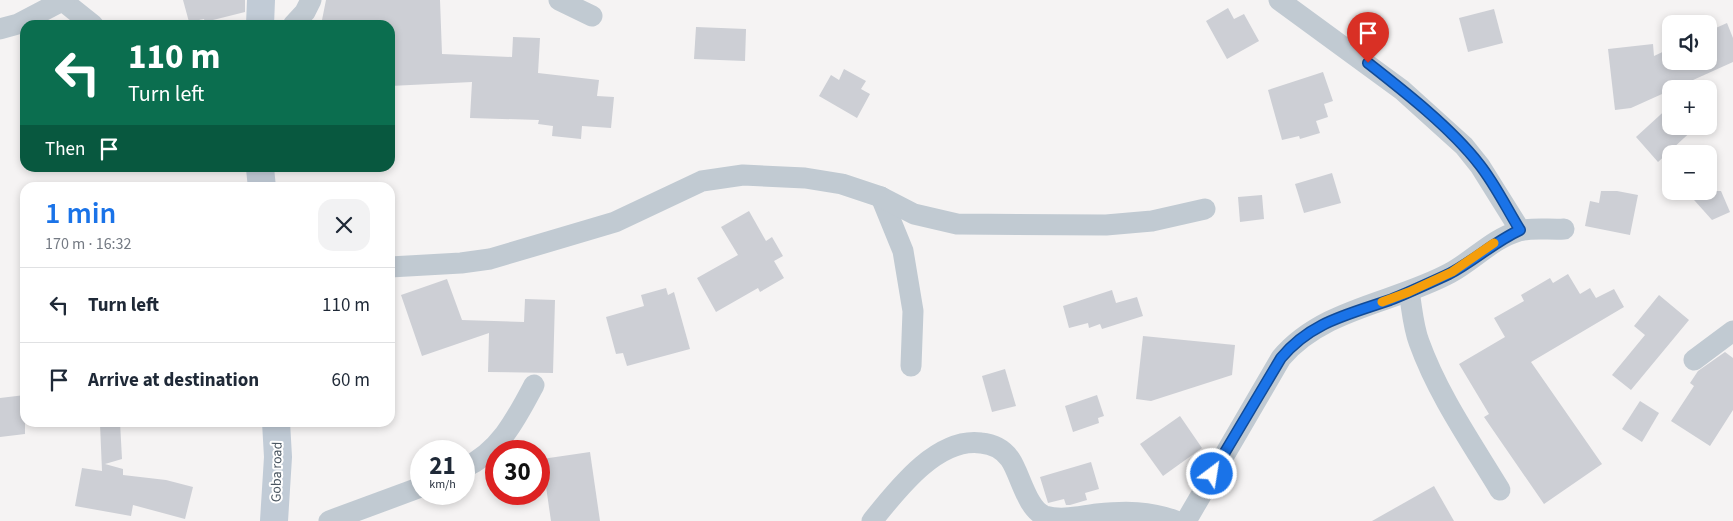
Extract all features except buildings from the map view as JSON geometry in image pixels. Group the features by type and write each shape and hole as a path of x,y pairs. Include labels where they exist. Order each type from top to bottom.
{"street":[{"path":"260,20 261,0"},
{"path":"298,20 305,12 311,0"},
{"path":"559,0 592,16"},
{"path":"1279,0 1395,84 1464,146 1480,166 1520,230"},
{"path":"26,20 63,1 87,20"},
{"path":"0,29 20,23"},
{"path":"395,267 461,263 490,259 615,222 702,181 743,175 805,178 842,184 881,197 914,214 957,224 1106,225 1152,221 1205,209"},
{"path":"881,197 903,251 912,311 911,366"},
{"path":"1186,521 1277,365 1295,342 1311,330 1345,315 1409,292 1452,272 1497,241 1520,230 1564,229"},
{"path":"1409,292 1418,339 1431,371 1454,414 1500,490"},
{"path":"1694,360 1731,336"},
{"path":"475,461 493,450 512,426 534,385"},
{"name":"Goba road","path":"274,521 278,457 276,427"},
{"path":"872,521 921,466 945,449 969,441 994,444 1009,457 1031,502 1043,516 1064,519 1130,512 1156,513 1176,521"},
{"path":"329,521 410,491"}],"slow traffic":[{"path":"1382,302 1452,272 1494,243"}],"route":[{"path":"1212,474 1281,358 1295,342 1311,330 1324,324 1387,301 1452,272 1484,249 1520,230 1480,166 1464,146 1402,90 1368,63"}]}
